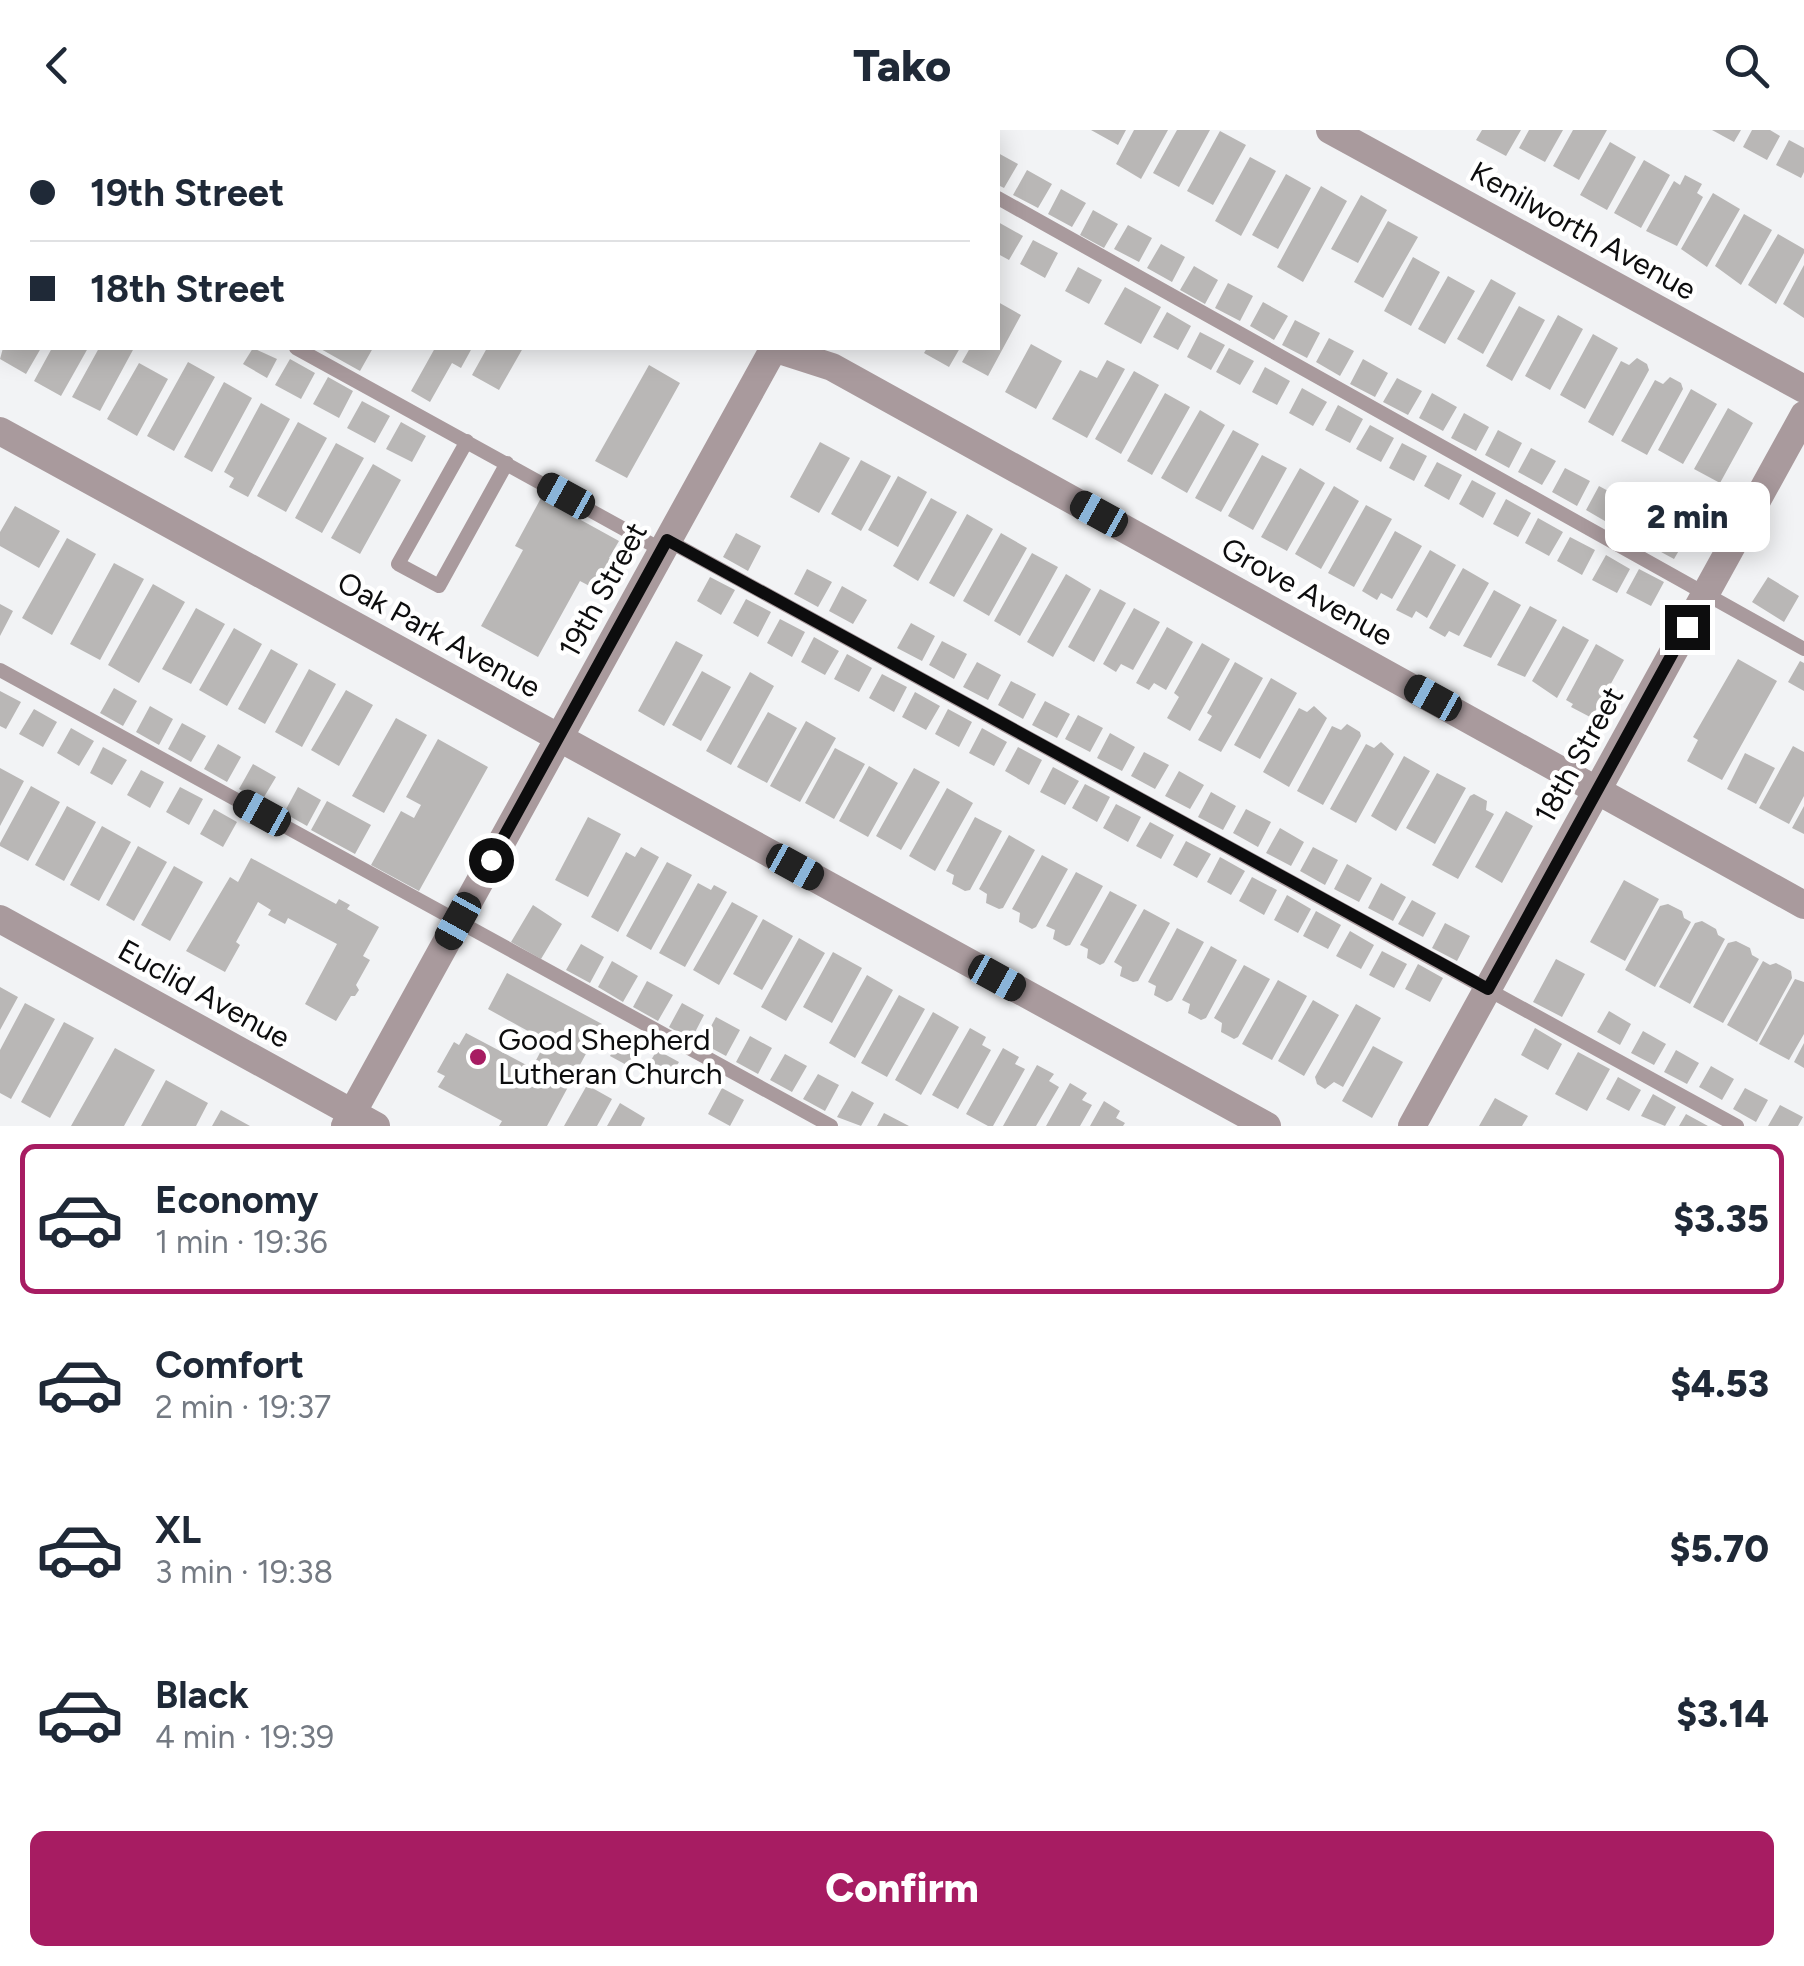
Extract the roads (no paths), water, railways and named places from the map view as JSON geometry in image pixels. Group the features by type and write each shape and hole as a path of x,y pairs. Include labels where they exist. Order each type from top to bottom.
{"street":[{"name":"Kenilworth Avenue","path":"1330,130 1804,389"},
{"name":"19th Street","path":"358,1122 458,921 772,350"},
{"name":"Grove Avenue","path":"780,350 832,366 1804,905"},
{"name":"18th Street","path":"1412,1126 1804,415"},
{"name":"Oak Park Avenue","path":"0,431 1267,1126"},
{"name":"Euclid Avenue","path":"0,919 358,1122"}],"lane":[{"path":"1000,199 1804,649"},
{"path":"300,350 1738,1126"},
{"path":"467,441 398,564 439,586 507,463"},
{"path":"0,670 832,1126"}],"place":[{"name":"Good Shepherd Lutheran Church","path":"478,1057"}]}
